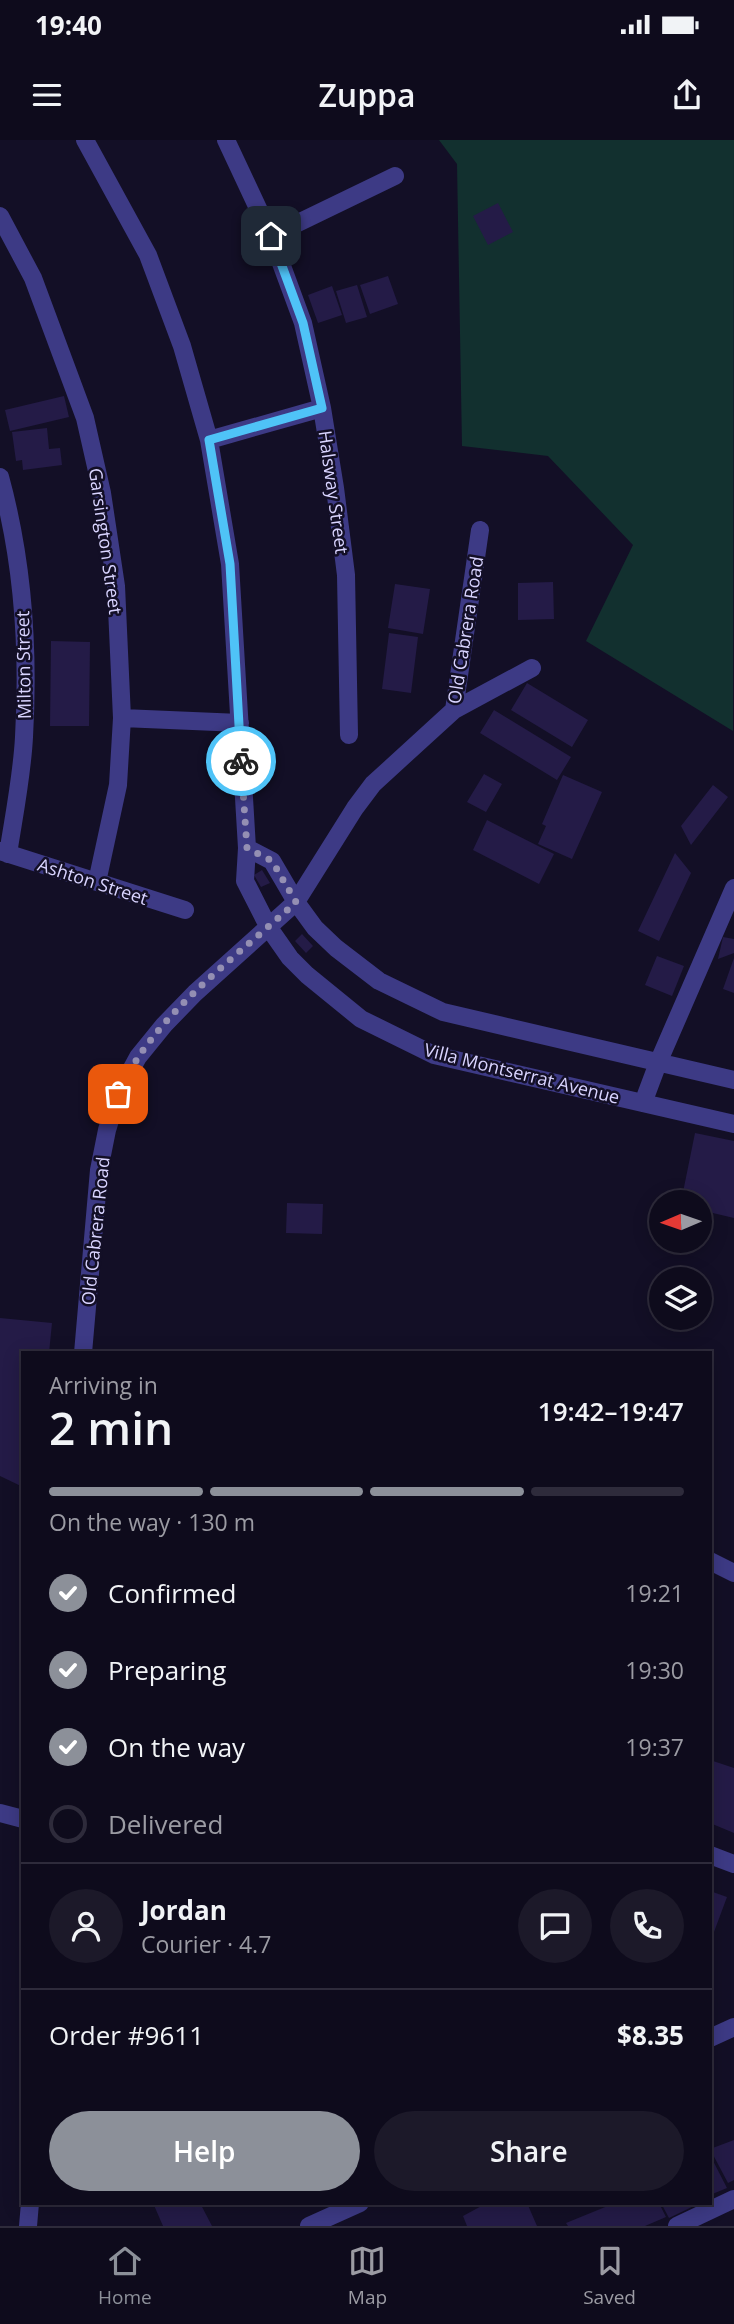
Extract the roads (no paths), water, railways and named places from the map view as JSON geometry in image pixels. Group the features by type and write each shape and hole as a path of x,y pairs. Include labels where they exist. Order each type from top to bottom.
{"street":[{"name":"Villa Montserrat Avenue","path":"85,140 148,255 182,346 209,440 230,564 247,848 245,881 268,928 290,958 307,975 361,1019 434,1055 734,1124"},
{"name":"Halsway Street","path":"226,140 271,236 303,323 322,408 346,575 349,736"},
{"path":"271,236 395,176"},
{"name":"Garsington Street","path":"0,216 33,278 85,418 102,494 116,586 122,718 118,785 97,882"},
{"path":"209,440 322,408"},
{"name":"Milton Street","path":"0,477 20,582 26,661 24,739 17,801 4,853"},
{"name":"Old Cabrera Road","path":"82,1351 99,1170 118,1094 138,1057 164,1025 195,993 296,902 373,784 454,710 480,530"},
{"path":"454,710 533,668"},
{"path":"122,718 240,723"},
{"path":"247,848 272,861 315,928 336,948 379,981 443,1012 734,1080"},
{"name":"Ashton Street","path":"4,853 185,910"},
{"path":"643,1103 657,1063 734,888"},
{"path":"712,1562 734,1573"},
{"path":"0,1813 21,1818"},
{"path":"712,1856 734,1864"},
{"path":"712,2037 734,2027"},
{"path":"677,2226 734,2199"},
{"path":"28,2226 30,2205"},
{"path":"309,2226 356,2205"}]}
